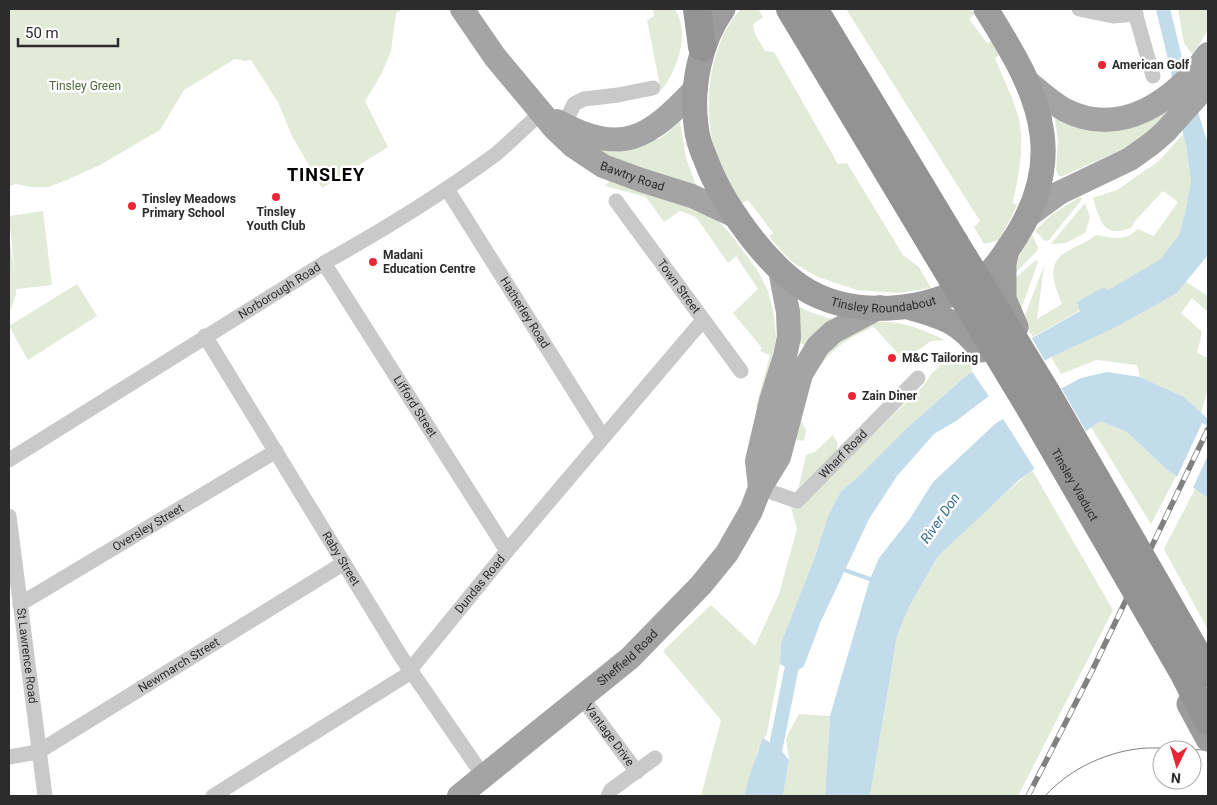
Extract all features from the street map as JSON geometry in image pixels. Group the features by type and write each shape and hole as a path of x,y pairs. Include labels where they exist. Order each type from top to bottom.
{"highway":[{"path":"697,9 702,47"},
{"name":"Tinsley Roundabout","path":"723,9 702,47 696,88 695,124 698,140 711,174 737,217 780,270 800,286 826,299 858,307 906,307 940,300 966,288 990,272 1007,250 1029,215 1041,176 1042,135 1037,109 1028,82 986,9"},
{"path":"790,9 945,247"},
{"path":"814,9 945,247"},
{"path":"1007,43 1009,9"},
{"name":"Tinsley Viaduct","path":"945,247 1045,390 1208,673"},
{"name":"Tinsley Viaduct","path":"945,247 1049,442 1183,672 1208,721"},
{"path":"1007,250 1004,264 1004,299 1013,321 1208,655"},
{"name":"Tinsley Viaduct","path":"906,307 940,316 969,334 1022,408 1174,675 1208,739"}],"main road":[{"name":"Bawtry Road","path":"462,9 495,57 542,113 573,146 603,166 692,196 737,217"},
{"path":"1028,82 1064,110 1090,118 1105,119 1131,117 1159,104 1182,85 1206,72"},
{"path":"1029,215 1070,187 1130,159 1165,132 1206,72"},
{"name":"Bawtry Road","path":"542,113 564,125 598,139 615,141 635,137 669,117 696,88"},
{"name":"Sheffield Road","path":"760,488 757,461 789,337 788,312 780,270"},
{"name":"Sheffield Road","path":"459,796 630,658 696,591 727,554 751,511 760,488 779,457 801,374 818,346 833,332 880,307"}],"street":[{"path":"1079,9 1113,16 1135,11 1153,76"},
{"path":"564,125 574,104 584,99 654,88"},
{"name":"Norborough Road","path":"9,460 205,336 447,189 498,152 542,113"},
{"name":"Hatherley Road","path":"447,189 603,437"},
{"name":"Town Street","path":"616,201 741,371"},
{"name":"Lifford Street","path":"324,263 507,551"},
{"name":"Dundas Road","path":"213,796 405,676 507,551 703,320"},
{"name":"Raby Street","path":"205,336 400,655 484,777"},
{"name":"Wharf Road","path":"760,488 797,501 918,378"},
{"name":"Oversley Street","path":"20,604 276,451"},
{"name":"St Lawrence Road","path":"9,516 45,796"},
{"name":"Newmarch Street","path":"9,757 38,752 344,563"},
{"name":"Vantage Drive","path":"582,698 637,772"},
{"name":"Vantage Drive","path":"608,796 611,790 655,758"}],"green space":[{"name":"Tinsley Green","path":"9,9 403,9 396,13 391,51 381,75 365,101 388,147 322,188 292,136 278,102 251,60 235,59 184,90 160,130 100,165 48,187 31,187 16,184 10,186 9,189"},
{"path":"653,9 675,9 681,24 682,33 682,42 675,68 661,91 647,20 654,16"},
{"path":"741,9 758,9 763,17 753,24 755,34 765,51 774,52 838,164 847,163 903,255 919,267 931,288 898,293 857,290 818,277 792,262 769,237 773,233 748,200 742,203 722,170 715,151 709,109 713,65 729,25"},
{"path":"846,9 970,9 975,13 969,19 987,43 992,41 999,55 995,58 1012,98 1020,123 1019,169 1013,202 1017,206 999,240 984,244 974,227 980,221"},
{"path":"1178,9 1208,9 1208,30 1193,55 1184,43"},
{"path":"1175,104 1178,110 1130,146 1063,176 1059,176 1056,170 1058,142 1054,112"},
{"path":"680,122 686,158 697,188 652,177 592,148 615,152 630,150 661,138"},
{"path":"1184,133 1191,182 1179,235 1162,259 1108,290 1077,302 1080,310 1033,337 1024,322 1025,315 1044,266 1037,319 1062,304 1053,272 1058,259 1064,253 1096,235 1118,238 1128,236 1138,229 1154,236 1178,202 1163,191 1134,222 1132,227 1115,231 1104,226 1093,198 1117,190 1159,161"},
{"path":"610,180 692,203 716,219 729,232 758,271 768,291 774,315 776,339 759,409 756,407 770,355 760,351 762,348 733,313 758,289 736,256 728,263 696,217 680,211 664,222 646,197 605,186"},
{"path":"1080,197 1082,199 1049,240 1045,241 1035,231 1051,215"},
{"path":"1085,203 1090,217 1085,233 1066,243 1051,244"},
{"path":"43,211 52,285 16,289 9,314 9,235 15,275 9,216"},
{"path":"1032,235 1038,247 1037,251 1015,273 1019,256"},
{"path":"1036,260 1038,262 1019,315 1012,281"},
{"path":"1186,282 1208,296 1208,312 1192,298 1181,313 1202,332 1197,353 1208,358 1208,388 1201,413 1184,397 1140,377 1137,365 1096,360 1061,374 1051,357 1177,293"},
{"path":"77,284 97,316 28,360 9,326"},
{"path":"800,307 832,319 805,345 799,343"},
{"path":"871,322 892,322 910,326 945,340 931,341 904,360 873,326 846,341 830,354 812,379 801,412 802,423 806,430 804,441 795,439 797,406 821,352"},
{"path":"953,354 965,357 974,371 907,428 858,477 841,491 828,516 815,557 781,643 780,664 767,733 758,750 744,796 701,796 721,720 663,651 711,605 755,646 779,594 797,529 791,507 821,485 925,384 931,374"},
{"path":"1100,421 1127,432 1176,476 1151,524 1091,427"},
{"path":"833,435 838,444 836,452 798,490 806,455 815,452"},
{"path":"1032,470 1113,610 1018,796 870,796 897,636 909,607 938,556 979,516"},
{"path":"1195,489 1208,498 1208,630 1164,549"},
{"path":"799,714 830,716 825,796 783,796 789,760 786,738"}],"water":[{"path":"1182,61 1208,144 1207,256 1177,293 1116,327 1051,357 993,393 956,421 934,434 897,476 869,519 821,621 804,666 796,672 780,664 781,643 815,557 828,516 841,491 858,477 907,428 967,375 1080,311 1077,302 1104,287 1108,290 1161,259 1179,235 1191,182 1186,146 1171,75"},
{"name":"River Don","path":"1107,372 1140,377 1184,397 1208,419 1208,498 1166,469 1127,432 1100,421 1019,480 938,556 909,607 897,636 870,796 825,796 830,716 870,579 879,558 909,520 933,482 996,423 1081,378"},
{"path":"763,738 780,749 789,760 783,796 744,796"}],"pier":[{"path":"1030,335 1046,363 990,398 971,370"},
{"path":"1060,386 1087,433 1036,471 1002,417"},
{"path":"1202,423 1208,426 1208,455 1192,490 1176,479"}],"waterway":[{"path":"1163,9 1181,83"},
{"path":"844,570 870,579"},
{"path":"766,796 795,651"}],"tram line":[{"path":"1045,796 1066,777 1079,769 1119,752 1147,748 1208,750"}],"railway":[{"path":"1028,796 1092,671 1208,429"}],"place":[{"name":"American Golf","path":"1102,65"},
{"name":"Tinsley Youth Club","path":"276,197"},
{"name":"Tinsley Meadows Primary School","path":"132,206"},
{"name":"Madani Education Centre","path":"373,262"},
{"name":"M&C Tailoring","path":"892,358"},
{"name":"Zain Diner","path":"852,396"}],"district":[{"name":"TINSLEY","path":"326,175"}]}
